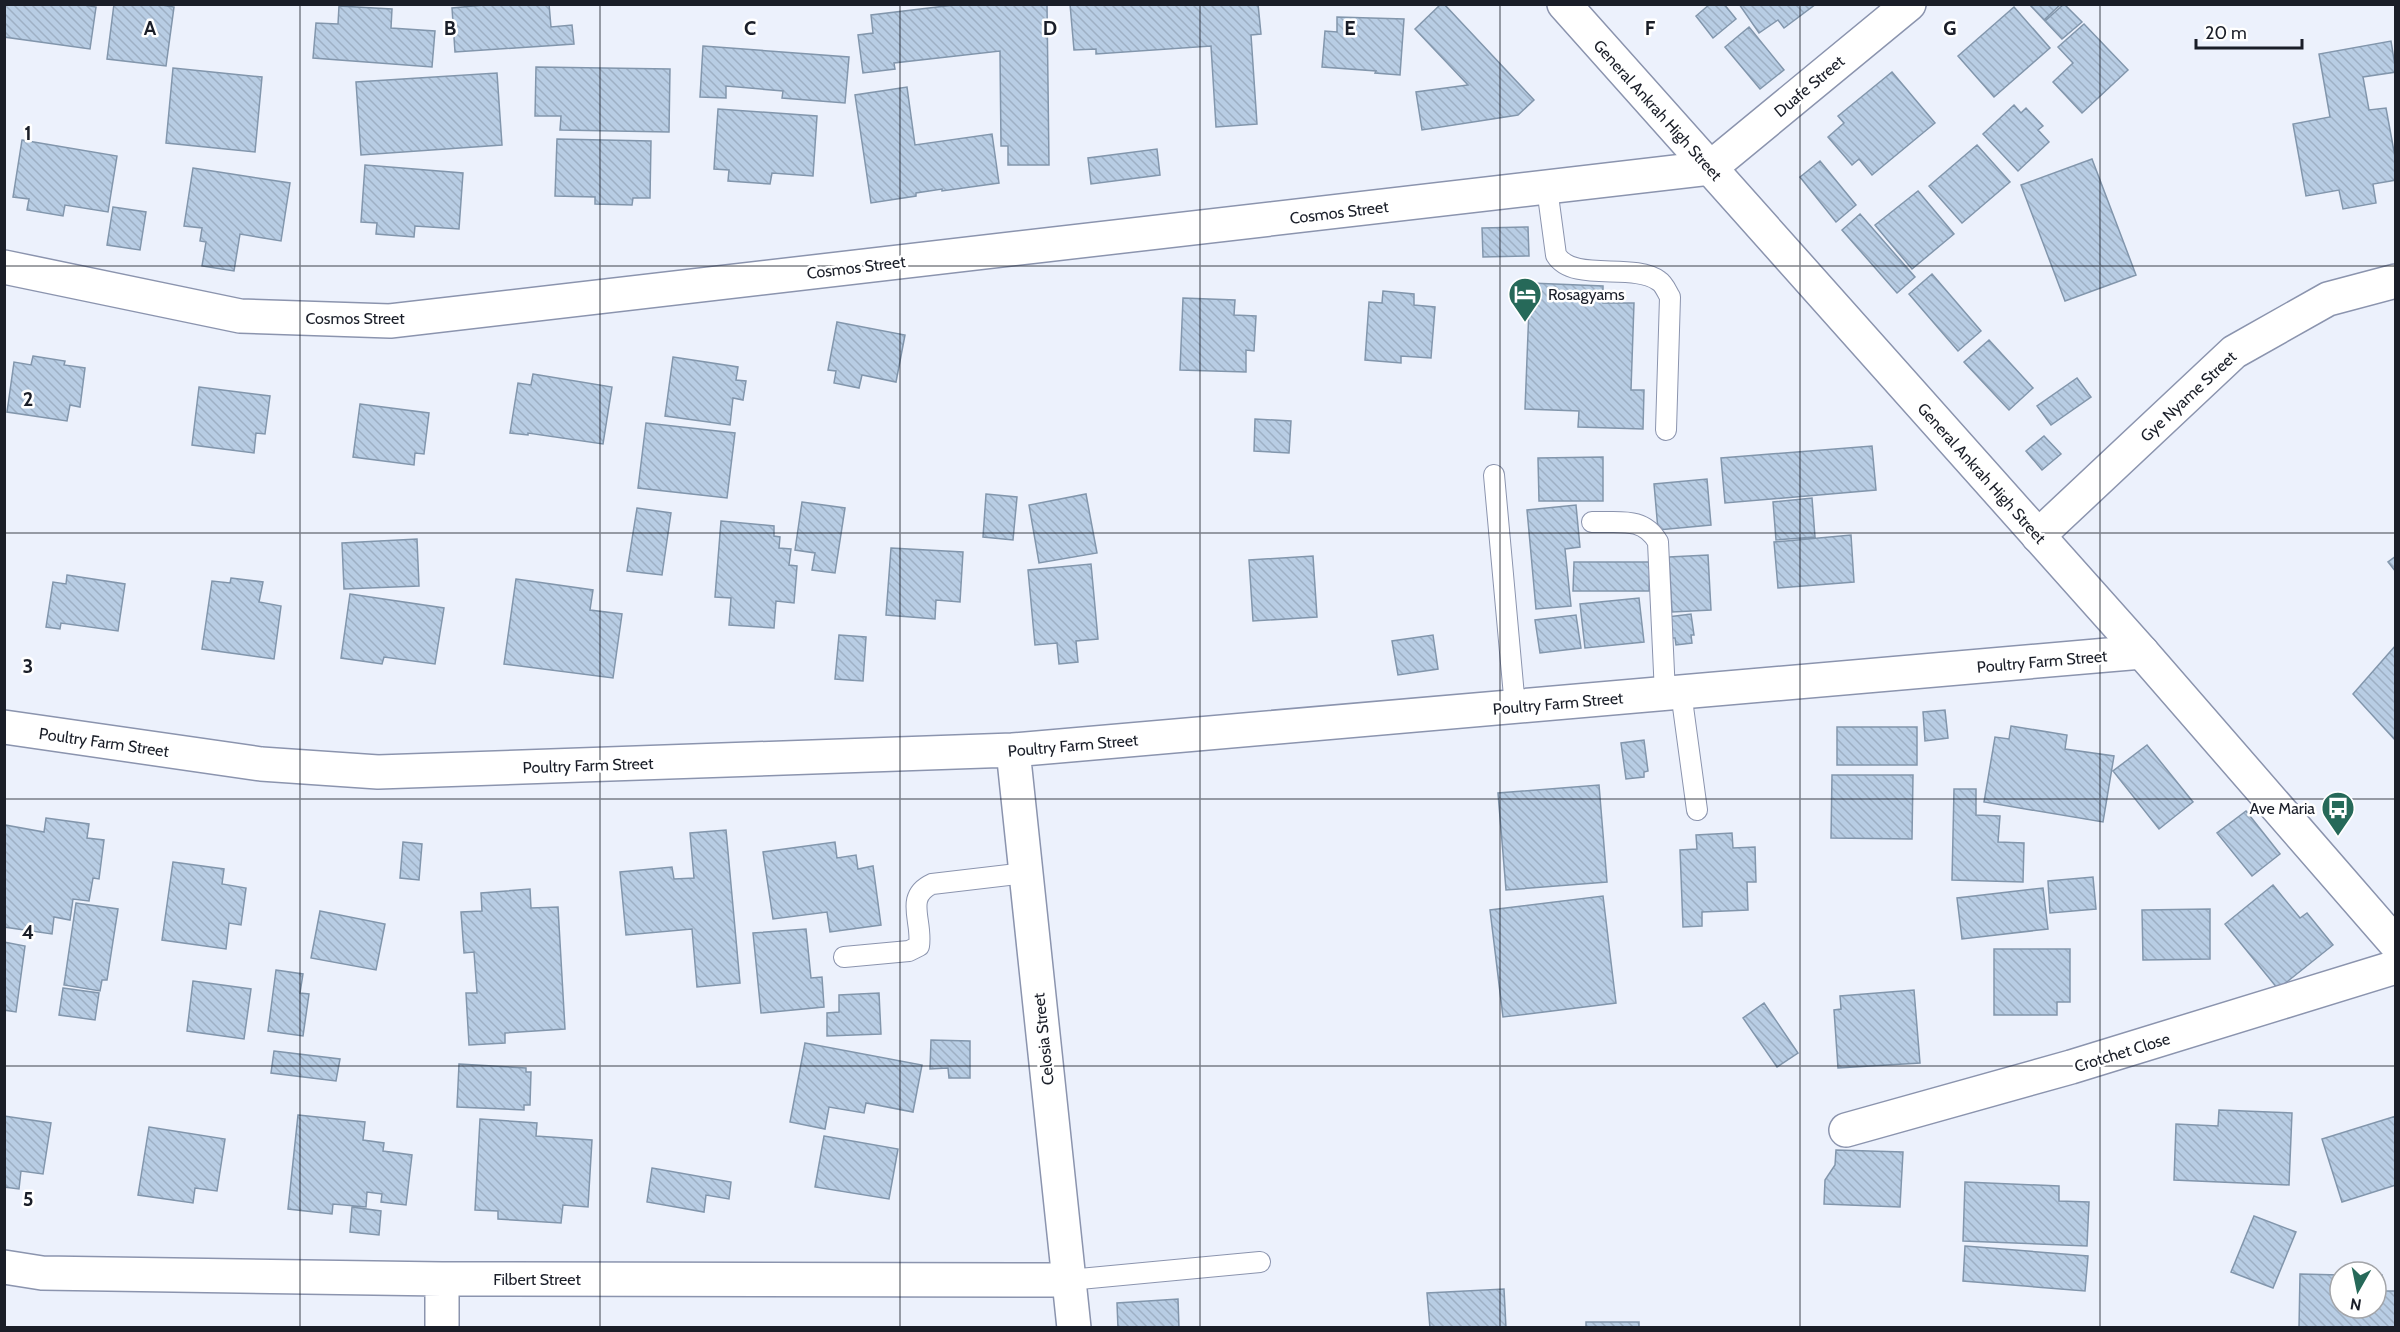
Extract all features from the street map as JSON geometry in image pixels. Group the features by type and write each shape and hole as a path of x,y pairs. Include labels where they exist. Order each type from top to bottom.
{"street":[{"name":"General Ankrah High Street","path":"1564,4 2142,652 2396,944"},
{"name":"Duafe Street","path":"1710,168 1909,4"},
{"name":"Cosmos Street","path":"4,267 240,316 390,321 1710,168"},
{"name":"Gye Nyame Street","path":"2038,536 2234,352 2328,299 2396,281"},
{"name":"Poultry Farm Street","path":"4,727 261,764 378,772 1013,750 2142,652"},
{"name":"Celosia Street","path":"1013,750 1074,1328"},
{"name":"Crotchet Close","path":"1846,1130 2071,1067 2396,967"},
{"name":"Filbert Street","path":"4,1267 42,1273 442,1279 1069,1280"},
{"path":"442,1279 442,1328"}],"lane":[{"path":"1547,188 1556,255 1561,263 1574,268 1641,274 1660,281 1670,297 1666,430"},
{"path":"1494,475 1515,707"},
{"path":"1592,522 1636,523 1651,530 1658,542 1673,693 1697,810"},
{"path":"844,957 909,951 919,946 921,936 916,898 920,889 932,884 1025,873"},
{"path":"1069,1280 1260,1262"}],"building":[{"path":"4,4 79,4 96,7 90,49 4,37"},
{"path":"114,4 156,4 174,7 166,66 107,59"},
{"path":"495,4 549,4 551,27 572,25 574,44 455,52 452,8"},
{"path":"962,4 1047,4 1049,165 1008,165 1008,146 1001,146 1000,51 894,63 895,69 863,73 858,35 873,33 871,15"},
{"path":"1070,4 1258,4 1261,34 1251,35 1257,124 1216,127 1211,46 1096,54 1096,49 1074,50"},
{"path":"1441,4 1444,4 1534,100 1518,115 1422,130 1416,92 1468,85 1415,29"},
{"path":"1710,4 1724,4 1736,19 1713,38 1696,16"},
{"path":"1739,4 1816,4 1784,28 1778,20 1759,33"},
{"path":"2029,4 2061,4 2044,20"},
{"path":"2064,4 2082,22 2062,39 2045,21"},
{"path":"339,6 392,9 391,28 435,31 432,67 313,58 316,23 338,24"},
{"path":"2014,7 2050,48 1994,97 1958,56"},
{"path":"1337,17 1404,19 1400,75 1322,67 1325,31 1337,32"},
{"path":"2084,24 2128,70 2082,113 2053,82 2073,63 2058,47"},
{"path":"1749,27 1784,70 1760,89 1725,47"},
{"path":"2391,41 2396,72 2363,77 2369,110 2386,108 2396,162 2396,180 2373,184 2376,203 2343,209 2339,190 2306,196 2293,124 2330,117 2319,54"},
{"path":"703,46 849,57 845,103 782,98 783,91 726,86 726,98 700,97"},
{"path":"536,67 670,69 669,132 560,130 561,116 535,116"},
{"path":"173,68 262,77 255,152 166,143"},
{"path":"1892,72 1935,123 1872,175 1859,159 1852,165 1828,137 1844,123 1838,116"},
{"path":"497,73 502,145 361,155 356,82"},
{"path":"907,87 915,145 992,134 999,183 916,193 916,196 871,203 855,95"},
{"path":"2014,105 2021,113 2026,108 2043,126 2038,130 2049,142 2018,171 1983,134"},
{"path":"718,109 817,116 813,176 772,173 770,184 728,181 729,170 714,169"},
{"path":"557,139 651,141 650,198 633,198 632,205 595,204 595,197 555,196"},
{"path":"22,140 117,156 108,212 65,205 63,216 27,210 29,199 13,197"},
{"path":"1977,145 2010,182 1962,223 1929,186"},
{"path":"1157,149 1160,175 1091,184 1088,158"},
{"path":"2092,159 2136,275 2065,301 2021,185"},
{"path":"1820,161 1856,205 1836,222 1800,177"},
{"path":"365,165 463,173 459,229 415,226 414,237 376,234 377,223 361,222"},
{"path":"193,168 290,183 281,241 240,234 234,271 202,266 206,242 200,241 202,228 184,226"},
{"path":"1918,191 1954,234 1912,269 1875,225"},
{"path":"113,207 146,212 140,250 107,245"},
{"path":"1860,214 1915,277 1897,293 1842,230"},
{"path":"1528,227 1529,256 1483,257 1482,228"},
{"path":"1932,274 1981,331 1958,351 1909,294"},
{"path":"1530,283 1603,286 1603,303 1634,303 1631,390 1644,390 1643,429 1578,427 1579,411 1525,409"},
{"path":"1383,291 1414,294 1414,305 1435,307 1431,358 1401,356 1401,363 1365,360 1369,302 1382,303"},
{"path":"1183,298 1235,300 1234,315 1256,316 1254,351 1246,350 1246,372 1180,370"},
{"path":"837,322 905,335 896,382 862,375 859,388 834,383 836,371 828,370"},
{"path":"1989,340 2033,388 2009,410 1964,362"},
{"path":"33,356 65,361 64,365 85,368 80,407 70,405 67,421 7,412 14,362 31,365"},
{"path":"673,357 738,367 736,380 746,381 743,400 733,398 730,425 665,416"},
{"path":"533,374 612,387 603,444 528,433 528,435 510,433 518,383 531,385"},
{"path":"2077,378 2091,397 2051,425 2037,406"},
{"path":"199,387 270,396 265,434 256,433 254,453 192,445"},
{"path":"360,404 429,413 424,454 415,453 414,465 353,457"},
{"path":"1255,419 1291,421 1289,453 1254,451"},
{"path":"646,423 735,433 727,498 638,488"},
{"path":"2044,436 2061,454 2042,470 2026,451"},
{"path":"1872,446 1876,490 1725,503 1721,458"},
{"path":"1603,457 1603,501 1539,501 1538,458"},
{"path":"1707,479 1711,525 1658,530 1654,484"},
{"path":"986,494 1017,497 1013,540 983,537"},
{"path":"1086,494 1097,553 1039,563 1029,505"},
{"path":"1812,498 1815,537 1776,540 1773,502"},
{"path":"802,502 845,508 835,573 812,570 815,553 795,550"},
{"path":"1576,505 1580,547 1565,549 1571,606 1536,609 1527,510"},
{"path":"637,508 671,513 662,575 627,571"},
{"path":"721,521 774,526 774,536 780,537 779,548 791,549 789,565 797,566 794,603 776,601 774,628 729,625 731,598 715,597"},
{"path":"1851,535 1854,582 1778,588 1774,542"},
{"path":"417,539 419,586 344,589 342,543"},
{"path":"891,548 963,552 960,602 936,600 935,619 886,615"},
{"path":"1708,555 1711,610 1672,612 1669,557"},
{"path":"1313,556 1317,617 1253,621 1249,560"},
{"path":"2396,556 2396,572 2388,562"},
{"path":"1574,562 1650,562 1649,591 1573,591"},
{"path":"1091,564 1098,639 1076,641 1078,662 1059,664 1057,643 1035,645 1028,570"},
{"path":"67,575 125,584 118,631 61,623 60,629 46,627 53,582 66,584"},
{"path":"231,578 263,582 259,602 281,606 274,659 202,649 212,581 230,583"},
{"path":"516,579 593,590 590,610 622,614 613,678 504,664"},
{"path":"350,594 444,608 435,664 384,657 382,664 341,658"},
{"path":"1639,598 1644,642 1585,648 1580,604"},
{"path":"1691,614 1694,635 1691,635 1692,643 1676,645 1675,638 1671,638 1668,617"},
{"path":"1576,615 1581,648 1540,653 1535,620"},
{"path":"839,635 866,637 863,681 835,679"},
{"path":"1433,635 1438,669 1398,675 1392,641"},
{"path":"2396,645 2396,741 2353,694"},
{"path":"1945,710 1948,738 1925,741 1923,712"},
{"path":"2011,726 2067,735 2065,749 2114,756 2103,822 1984,802 1995,737 2009,739"},
{"path":"1837,727 1917,727 1917,765 1837,765"},
{"path":"1644,740 1648,771 1644,772 1644,777 1626,779 1621,743"},
{"path":"2147,745 2193,802 2159,829 2113,771"},
{"path":"1832,775 1913,775 1912,839 1831,838"},
{"path":"1599,785 1607,882 1506,890 1498,793"},
{"path":"1954,789 1976,789 1976,815 2000,816 1998,842 2024,843 2023,882 1952,880"},
{"path":"2246,811 2280,854 2252,876 2217,833"},
{"path":"46,818 89,824 87,838 104,840 99,879 93,878 89,901 73,899 70,920 54,917 52,934 4,927 5,825 44,832"},
{"path":"726,830 740,983 697,987 692,929 626,935 620,872 672,867 674,879 694,878 690,833"},
{"path":"1732,833 1733,848 1755,847 1756,882 1747,882 1748,910 1702,912 1702,926 1683,927 1680,850 1697,849 1696,835"},
{"path":"403,842 422,844 419,880 400,878"},
{"path":"835,842 837,858 856,855 858,869 873,866 881,925 830,932 827,912 773,919 763,852"},
{"path":"173,862 224,869 222,884 246,888 241,925 229,923 226,949 162,940"},
{"path":"2093,877 2096,909 2050,913 2048,881"},
{"path":"2273,885 2300,918 2307,913 2333,945 2278,989 2225,924"},
{"path":"2043,888 2048,929 1962,939 1957,898"},
{"path":"530,889 531,908 558,907 565,1029 505,1033 505,1043 469,1045 466,993 477,993 474,952 464,953 461,912 482,911 481,893"},
{"path":"1603,896 1616,1003 1503,1017 1490,910"},
{"path":"76,903 118,909 107,980 102,980 100,991 64,985"},
{"path":"2210,909 2210,959 2143,960 2142,910"},
{"path":"320,911 385,924 376,970 311,958"},
{"path":"806,929 811,978 822,977 824,1007 761,1013 753,933"},
{"path":"4,942 25,946 16,1012 4,1010"},
{"path":"1994,949 2070,949 2070,1002 2057,1002 2057,1015 1994,1015"},
{"path":"276,970 303,974 300,993 309,994 303,1036 268,1031"},
{"path":"193,981 251,989 244,1039 187,1031"},
{"path":"63,988 99,993 95,1020 59,1015"},
{"path":"1914,990 1920,1063 1838,1068 1834,1010 1841,1009 1840,996"},
{"path":"879,993 881,1034 827,1036 827,1013 839,1012 839,995"},
{"path":"1764,1003 1798,1053 1777,1067 1743,1018"},
{"path":"931,1040 970,1041 970,1078 949,1078 948,1068 930,1069"},
{"path":"805,1043 922,1065 913,1112 866,1103 864,1113 829,1107 825,1129 790,1122"},
{"path":"274,1051 340,1059 336,1081 271,1073"},
{"path":"459,1064 526,1068 526,1072 531,1072 530,1105 524,1105 524,1110 457,1107"},
{"path":"2219,1110 2292,1113 2289,1185 2174,1180 2176,1124 2218,1126"},
{"path":"298,1115 365,1122 363,1140 384,1143 383,1151 412,1155 406,1205 381,1202 382,1194 367,1192 366,1207 333,1204 332,1214 288,1209"},
{"path":"4,1116 51,1123 43,1174 21,1171 19,1189 4,1187"},
{"path":"2396,1116 2396,1185 2342,1202 2322,1139"},
{"path":"480,1119 537,1123 536,1136 592,1140 588,1207 563,1205 561,1223 498,1219 498,1211 475,1210"},
{"path":"149,1127 225,1139 217,1191 195,1188 193,1203 138,1195"},
{"path":"824,1136 898,1149 889,1199 815,1187"},
{"path":"1836,1150 1903,1152 1900,1207 1824,1204 1825,1180 1835,1165"},
{"path":"652,1168 731,1182 729,1199 706,1195 704,1212 647,1202"},
{"path":"1965,1182 2059,1186 2059,1201 2089,1202 2087,1246 1963,1241"},
{"path":"352,1207 381,1211 379,1235 350,1232"},
{"path":"2254,1216 2296,1232 2273,1288 2231,1272"},
{"path":"1965,1246 2088,1256 2085,1291 1963,1281"},
{"path":"2300,1274 2328,1275 2328,1320 2388,1320 2388,1291 2396,1291 2396,1328 2299,1328"},
{"path":"1504,1289 1506,1328 1430,1328 1427,1293"},
{"path":"1178,1299 1179,1328 1118,1328 1117,1303"},
{"path":"1586,1322 1639,1322 1639,1328 1586,1328"}],"place":[{"name":"Rosagyams","path":"1525,323"},
{"name":"Ave Maria","path":"2338,837"}]}
